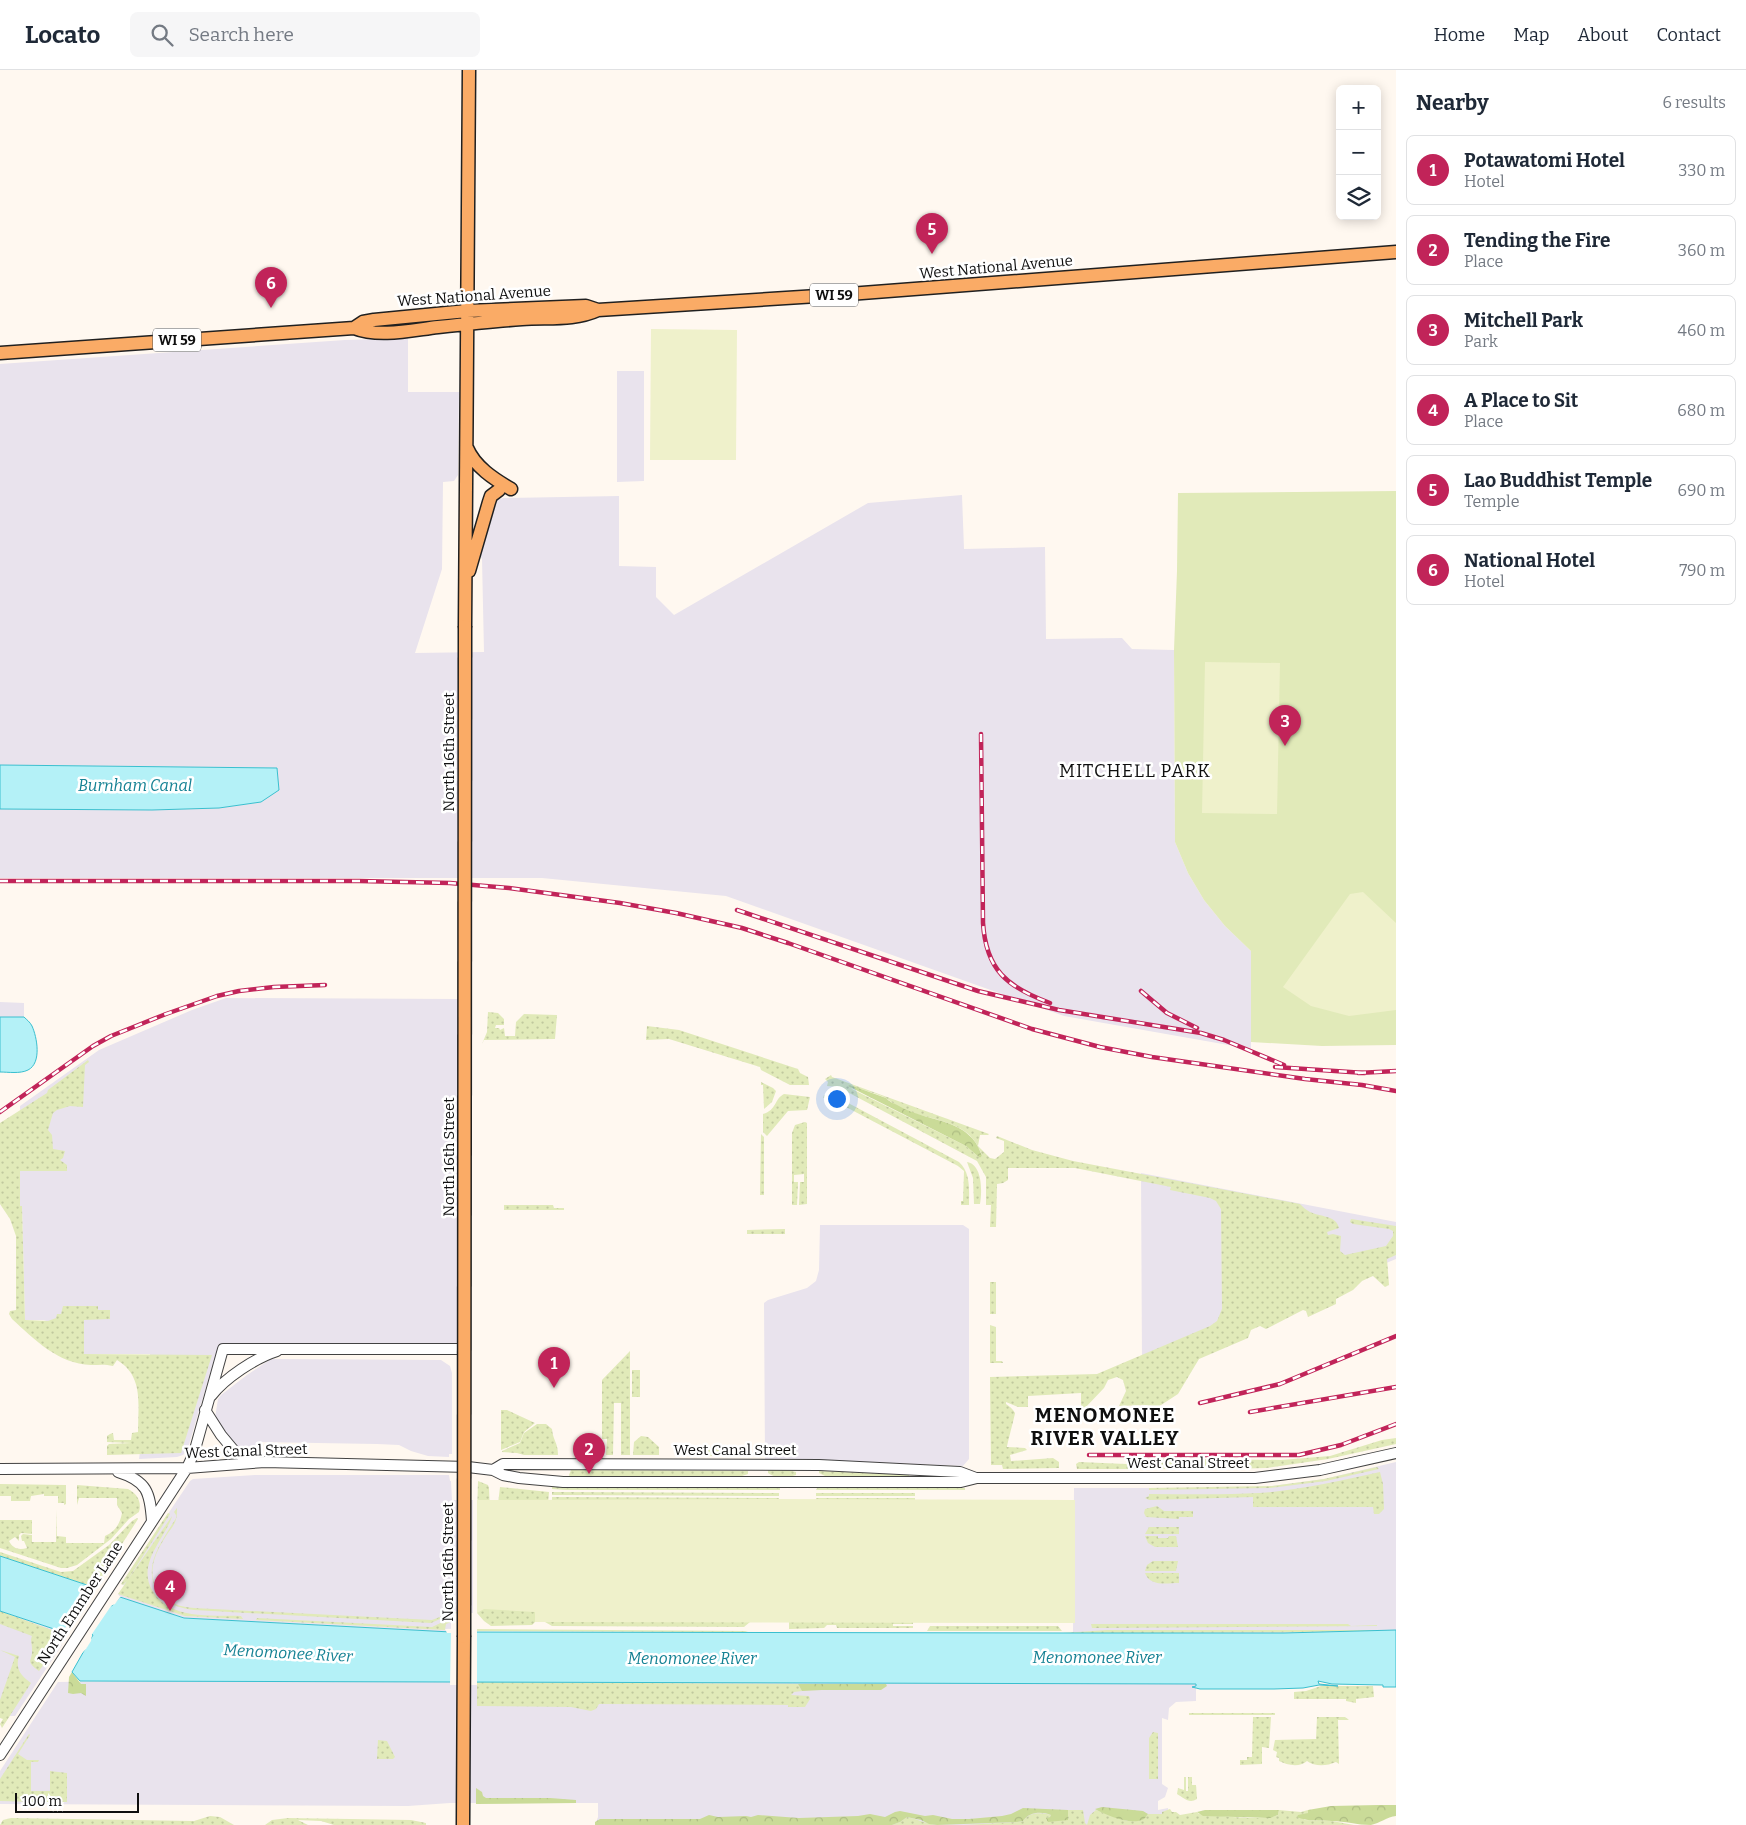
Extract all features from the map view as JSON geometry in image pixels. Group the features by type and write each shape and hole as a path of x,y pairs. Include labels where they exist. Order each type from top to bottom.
{"main road":[{"name":"North 16th Street","path":"464,1825 465,583 468,70"},
{"name":"West National Avenue","path":"0,353 354,328 365,332 406,331 466,325 524,314 586,306 598,310 856,294 1396,252"},
{"name":"West National Avenue","path":"354,328 363,322 406,316 467,311 524,314"},
{"path":"406,316 406,331"},
{"path":"465,583 491,496 505,489 471,458 466,447"}],"street":[{"name":"North Emmber Lane","path":"0,1755 187,1468 194,1453 223,1348 282,1349"},
{"path":"209,1398 218,1387 258,1359 282,1349 465,1349"},
{"path":"205,1410 220,1435 236,1453 258,1463"},
{"name":"West Canal Street","path":"0,1469 112,1470 187,1468 258,1463 447,1466 493,1470 503,1476 555,1481 961,1482 977,1478 1255,1478 1320,1470 1396,1453"},
{"name":"West Canal Street","path":"493,1470 503,1464 811,1465 960,1472 977,1478"},
{"path":"757,1465 757,1482"},
{"path":"811,1465 812,1482"},
{"path":"112,1470 132,1477 143,1485 150,1498 152,1521"}],"shaded area":[{"path":"408,338 408,392 459,392 458,475 454,481 443,482 442,569 415,653 484,652 482,559 479,554 494,502 503,498 619,496 619,566 656,567 656,597 674,615 868,503 962,495 964,549 1045,547 1046,639 1122,638 1132,649 1174,650 1175,842 1188,873 1204,900 1225,926 1251,951 1251,1049 1064,1016 726,896 542,878 0,878 0,809 152,810 219,808 261,802 279,790 277,768 0,765 0,364 345,340"},
{"path":"617,371 644,371 644,481 617,482"},
{"path":"226,998 458,999 459,1343 219,1344 187,1451 177,1457 139,1459 147,1399 150,1354 84,1354 67,1326 43,1320 25,1320 22,1207 20,1206 20,1106 99,1050 192,1010"},
{"path":"0,1002 24,1003 24,1017 0,1017"},
{"path":"1141,1173 1396,1222 1396,1259 1142,1363"},
{"path":"820,1225 963,1225 969,1229 969,1459 963,1466 820,1460 765,1460 764,1303 768,1300 807,1288 816,1281 819,1270"},
{"path":"271,1359 441,1360 450,1366 452,1373 452,1454 449,1454 449,1457 428,1456 399,1445 377,1444 257,1442 256,1444 261,1448 261,1451 253,1453 238,1448 233,1444 215,1418 218,1399 247,1375"},
{"path":"1396,1462 1396,1630 1284,1633 1073,1633 1074,1488 1236,1488 1272,1486 1324,1479"},
{"path":"255,1475 449,1475 452,1500 473,1500 473,1613 451,1614 451,1632 184,1618 120,1597 118,1594 125,1586 121,1584 190,1481 193,1479"},
{"path":"0,1611 63,1632 65,1635 58,1643 62,1645 15,1716 0,1716"},
{"path":"58,1682 1196,1684 1196,1701 1176,1702 1169,1708 1168,1720 1162,1718 1162,1784 1168,1788 1165,1797 1158,1801 1158,1810 1168,1808 1169,1825 595,1825 598,1817 598,1803 450,1803 408,1806 0,1804 0,1771"}],"green space":[{"path":"651,329 737,330 736,460 650,460"},
{"name":"MITCHELL PARK","path":"1396,491 1396,1045 1322,1046 1251,1042 1251,951 1225,926 1204,900 1188,873 1175,842 1174,650 1178,493"},
{"path":"1205,662 1280,663 1277,814 1202,813"},
{"path":"1363,892 1396,923 1396,1010 1349,1016 1311,1006 1283,987 1350,894"},
{"path":"488,1012 498,1013 504,1019 504,1025 496,1025 495,1028 500,1030 504,1028 505,1036 515,1036 516,1022 524,1014 557,1015 555,1039 484,1040 482,1044 487,1032"},
{"path":"647,1026 679,1030 798,1069 800,1073 808,1077 809,1085 790,1085 761,1070 760,1067 669,1039 646,1040"},
{"path":"88,1060 89,1062 85,1065 83,1107 70,1106 57,1110 53,1113 48,1130 52,1135 53,1149 65,1151 63,1158 60,1160 67,1165 67,1171 20,1171 25,1320 48,1321 56,1318 57,1314 61,1314 63,1306 98,1306 98,1310 110,1310 110,1319 84,1320 84,1354 212,1355 181,1453 107,1455 107,1446 109,1444 132,1443 107,1442 107,1436 113,1433 114,1440 131,1440 132,1433 138,1432 138,1392 132,1374 117,1360 113,1366 79,1364 57,1355 29,1334 9,1314 10,1311 16,1310 16,1236 10,1219 0,1204 0,1123 47,1093 48,1090"},
{"path":"831,1075 832,1077 989,1134 980,1135 978,1146 990,1158 995,1159 1004,1152 1004,1141 996,1138 997,1136 1032,1150 1073,1161 1300,1204 1314,1214 1335,1221 1339,1228 1327,1232 1328,1235 1341,1236 1340,1251 1345,1255 1386,1246 1393,1236 1393,1231 1389,1229 1353,1224 1350,1222 1351,1219 1396,1226 1396,1255 1387,1259 1389,1285 1385,1287 1373,1276 1362,1281 1353,1290 1336,1299 1336,1304 1308,1317 1306,1311 1303,1310 1266,1329 1260,1326 1251,1330 1248,1338 1199,1359 1178,1394 1158,1407 1146,1405 1119,1406 1126,1391 1123,1380 1117,1377 1108,1380 1104,1388 1085,1408 1081,1407 1081,1393 1028,1396 1028,1407 1018,1407 1006,1402 1015,1413 1007,1447 1025,1448 1027,1450 1010,1455 1011,1461 1053,1458 1059,1462 1059,1468 1003,1469 1002,1465 991,1465 990,1377 1097,1374 1210,1326 1217,1321 1222,1309 1221,1209 1216,1201 1210,1198 1170,1190 1171,1187 1075,1168 1008,1168 1008,1180 997,1184 996,1227 990,1227 991,1205 986,1205 986,1177 977,1161 838,1087 827,1086 828,1082 825,1079","holes":["850,1085 884,1097 906,1111 940,1120 961,1129 977,1144 982,1156 980,1158 966,1146 852,1089"]},
{"path":"761,1082 776,1091 772,1102 764,1109 763,1085 761,1085"},
{"path":"850,1085 886,1098 910,1111 958,1128 968,1134 976,1143 982,1156 980,1158 966,1146 848,1086"},
{"path":"784,1094 810,1097 807,1110 788,1111 767,1136 763,1132 763,1114 771,1110 778,1099"},
{"path":"824,1095 835,1096 959,1162 966,1171 969,1205 961,1205 961,1201 963,1201 964,1171 958,1166 827,1097 823,1098"},
{"path":"807,1123 807,1204 799,1205 800,1182 804,1182 804,1174 794,1175 794,1182 798,1182 797,1205 792,1205 792,1133 795,1125"},
{"path":"761,1134 764,1137 764,1195 760,1195"},
{"path":"967,1162 972,1164 979,1173 981,1186 980,1204 974,1204 973,1178"},
{"path":"504,1205 553,1205 554,1208 564,1208 564,1210 504,1210"},
{"path":"785,1229 785,1234 747,1234 747,1230"},
{"path":"990,1282 996,1282 996,1314 990,1314"},
{"path":"990,1325 996,1327 996,1361 1002,1361 1003,1363 990,1363"},
{"path":"630,1351 630,1455 621,1455 621,1403 614,1403 613,1455 606,1455 607,1439 602,1439 602,1380"},
{"path":"632,1370 640,1370 640,1397 632,1397"},
{"path":"501,1410 507,1410 535,1423 524,1432 520,1442 501,1450"},
{"path":"537,1424 546,1424 552,1429 558,1455 524,1455 502,1452 520,1443 524,1433"},
{"path":"641,1436 648,1437 659,1447 659,1455 633,1455 634,1442"},
{"path":"1396,1438 1396,1444 1328,1459 1266,1468 1077,1469 1076,1464 1079,1462 1126,1464 1129,1463 1129,1458 1281,1460 1330,1456 1382,1440"},
{"path":"711,1446 716,1446 717,1450 735,1450 745,1453 744,1456 707,1456 707,1449"},
{"path":"1377,1467 1379,1469 1326,1481 1269,1488 1149,1490 1149,1488 1272,1486 1324,1479"},
{"path":"571,1470 748,1471 748,1474 736,1478 570,1477"},
{"path":"768,1470 788,1470 796,1472 796,1475 778,1477 768,1473"},
{"path":"819,1471 909,1475 909,1478 827,1477 819,1473"},
{"path":"1380,1472 1383,1484 1384,1509 1379,1514 1374,1514 1373,1507 1253,1507 1253,1497 1149,1500 1145,1498 1149,1494 1275,1492 1320,1485"},
{"path":"478,1481 488,1485 490,1512 477,1516"},
{"path":"0,1484 66,1485 66,1504 58,1503 58,1496 44,1496 44,1494 31,1496 30,1501 11,1501 11,1496 0,1496"},
{"path":"77,1485 128,1489 138,1498 140,1504 139,1512 129,1519 111,1539 77,1565 67,1568 61,1568 0,1548 0,1520 32,1520 32,1534 21,1533 19,1541 15,1537 9,1541 16,1548 27,1548 24,1541 22,1541 21,1536 23,1534 32,1535 32,1542 56,1542 57,1509 57,1536 66,1537 66,1543 104,1543 105,1536 114,1530 121,1517 122,1513 117,1505 117,1498 79,1498 77,1505"},
{"path":"500,1487 549,1492 548,1504 498,1504"},
{"path":"552,1487 780,1487 780,1490 566,1490 552,1489"},
{"path":"817,1488 965,1488 965,1490 816,1490"},
{"path":"552,1492 779,1493 779,1496 552,1495"},
{"path":"816,1493 915,1493 915,1496 816,1496"},
{"path":"552,1497 779,1499 766,1499 766,1505 552,1513"},
{"path":"816,1498 915,1498 915,1502 816,1504"},
{"path":"477,1500 1075,1500 1075,1623 535,1622 535,1612 484,1609 477,1613"},
{"path":"1157,1506 1164,1511 1193,1511 1193,1517 1179,1517 1179,1519 1146,1517 1145,1509"},
{"path":"168,1513 170,1514 127,1581 123,1585 121,1584"},
{"path":"172,1516 149,1564 148,1576 152,1590 159,1600 169,1607 180,1611 204,1615 241,1616 243,1619 185,1616 118,1594"},
{"path":"137,1518 99,1582 97,1580 95,1584 91,1581 87,1585 0,1556 0,1552 61,1572 73,1571 109,1545"},
{"path":"176,1518 158,1550 152,1572 155,1555 160,1545"},
{"path":"1149,1527 1179,1527 1179,1534 1145,1534"},
{"path":"477,1529 490,1529 536,1606 535,1622 532,1625 491,1626 477,1613"},
{"path":"1145,1536 1168,1538 1169,1536 1176,1536 1178,1547 1155,1547 1148,1543"},
{"path":"1153,1561 1178,1561 1176,1571 1145,1571 1147,1565"},
{"path":"152,1572 153,1579 160,1593 167,1600 184,1607 432,1620 453,1612 473,1613 454,1613 431,1623 194,1610 179,1607 167,1601 160,1594 154,1584 152,1575"},
{"path":"1145,1573 1179,1573 1179,1583 1164,1584 1155,1582 1147,1577"},
{"path":"0,1611 65,1635 39,1671 30,1663 32,1636 0,1624"},
{"path":"257,1618 432,1627 451,1618 451,1622 446,1624 445,1630 256,1620"},
{"path":"545,1622 750,1622 744,1627 552,1626"},
{"path":"789,1622 913,1622 913,1624 893,1624 893,1626 913,1626 913,1628 837,1628 836,1625 827,1625 824,1628 789,1629"},
{"path":"1091,1624 1348,1624 1351,1626 1377,1626 1092,1628"},
{"path":"930,1626 1058,1626 1062,1631 927,1631"},
{"path":"477,1629 745,1631 749,1632 477,1631"},
{"path":"1107,1630 1374,1630 1374,1631 1063,1633"},
{"path":"749,1632 813,1633 751,1633"},
{"path":"0,1650 19,1656 18,1668 24,1678 31,1683 2,1728 0,1724 3,1719 0,1718 0,1700 15,1657"},
{"path":"72,1672 81,1684 86,1684 86,1696 81,1693 68,1693 69,1677"},
{"path":"477,1682 798,1684 802,1691 794,1692 791,1695 809,1696 810,1699 805,1707 788,1707 788,1705 599,1704 596,1709 591,1711 571,1707 477,1706"},
{"path":"798,1684 886,1684 887,1686 881,1690 802,1691"},
{"path":"1321,1686 1373,1686 1374,1697 1356,1699 1356,1703 1346,1701 1346,1699 1294,1699 1294,1692 1306,1691"},
{"path":"1189,1713 1275,1713 1275,1715 1189,1715"},
{"path":"1253,1717 1271,1717 1269,1748 1262,1747 1262,1764 1240,1765 1240,1760 1247,1760 1247,1757 1252,1757"},
{"path":"1317,1717 1345,1717 1349,1720 1338,1720 1339,1764 1336,1762 1317,1765 1307,1761 1300,1765 1293,1765 1279,1761 1279,1758 1276,1757 1277,1752 1273,1750 1275,1740 1316,1739"},
{"path":"1153,1732 1158,1733 1158,1779 1149,1779 1149,1738"},
{"path":"29,1734 18,1754 27,1760 39,1760 38,1762 31,1762 31,1791 50,1791 50,1771 67,1773 67,1802 47,1802 40,1798 37,1802 0,1801 0,1779"},
{"path":"378,1740 387,1741 395,1757 393,1759 377,1759"},
{"path":"1184,1777 1186,1777 1186,1791 1188,1791 1188,1777 1192,1777 1192,1785 1196,1785 1197,1799 1189,1801 1177,1794 1178,1788 1184,1790"},
{"path":"476,1788 486,1798 550,1798 576,1800 576,1803 476,1804"},
{"path":"1396,1805 1396,1816 1371,1825 1310,1820 1297,1817 1298,1815 1308,1813 1308,1810 1331,1806"},
{"path":"1102,1807 1143,1811 1148,1814 1142,1820 1124,1820 1095,1809"},
{"path":"1023,1808 1068,1810 1068,1820 1048,1822 1046,1818 1051,1815 1039,1813 1032,1814 1023,1821 1017,1822 937,1825 907,1817 892,1825 595,1825 595,1822 600,1819 700,1819 709,1815 718,1817 751,1817 758,1815 799,1818 870,1814 885,1817 900,1811 925,1816 933,1815 952,1819 969,1819 1002,1816"},
{"path":"1170,1809 1172,1812 1180,1815 1197,1812 1199,1814 1251,1818 1278,1815 1279,1810 1301,1812 1308,1810 1304,1820 1332,1821 1354,1825 1087,1825 1090,1815 1096,1810 1127,1821 1142,1820 1148,1814 1162,1814 1162,1812"},
{"path":"1068,1810 1083,1810 1087,1825 963,1825 1017,1822 1023,1821 1032,1814 1039,1813 1051,1815 1046,1818 1068,1817"},
{"path":"1205,1810 1279,1810 1278,1815 1270,1818 1203,1816 1197,1812"},
{"path":"210,1816 220,1817 234,1825 0,1825 3,1820 11,1818 194,1821"},
{"path":"907,1817 929,1824 937,1825 892,1825"},
{"path":"288,1818 411,1820 426,1823 426,1825 334,1825 321,1821 298,1820 308,1825 265,1825 272,1820"}],"water":[{"name":"Burnham Canal","path":"0,765 277,768 279,790 261,802 219,808 152,810 0,809"},
{"path":"0,1017 24,1017 32,1026 37,1043 37,1056 32,1067 28,1070 0,1072"},
{"name":"Menomonee River","path":"0,1556 87,1585 92,1589 90,1593 112,1606 120,1597 184,1618 451,1632 1284,1633 1396,1630 1396,1687 1332,1684 1318,1681 1319,1684 1338,1686 1319,1685 1303,1688 1274,1689 1200,1689 1192,1687 1196,1686 1196,1684 80,1681 72,1672 93,1635 71,1622 63,1632 0,1611"}],"pier":[{"path":"89,1583 94,1588 93,1592 111,1603 117,1596 121,1596 111,1606 92,1634 91,1641 86,1649 79,1656 90,1636 71,1625 66,1633 62,1633 70,1622 72,1623 91,1594 92,1589 88,1587"},
{"path":"477,1628 477,1685 450,1685 451,1633 447,1633 445,1629"}],"railway":[{"path":"981,734 983,923 985,939 994,965 1002,975 1022,990 1050,1003"},
{"path":"0,881 359,881 450,883 509,888 620,903 742,928 1032,1029 1100,1047 1152,1057 1396,1091"},
{"path":"737,910 978,991 1059,1010 1201,1033 1224,1040 1284,1065"},
{"path":"0,1112 93,1046 111,1036 166,1014 217,996 239,991 274,987 325,985"},
{"path":"1141,991 1167,1013 1197,1028"},
{"path":"1275,1067 1365,1073"},
{"path":"1358,1073 1396,1071"},
{"path":"1200,1403 1280,1384 1396,1336"},
{"path":"1250,1412 1396,1387"},
{"path":"1089,1455 1299,1455 1341,1445 1396,1424"}],"place":[{"name":"Lao Buddhist Temple","path":"932,254"},
{"name":"National Hotel","path":"271,308"},
{"name":"Mitchell Park","path":"1285,746"},
{"name":"Potawatomi Hotel","path":"554,1388"},
{"name":"Tending the Fire","path":"589,1474"},
{"name":"A Place to Sit","path":"170,1611"}],"district":[{"name":"MITCHELL PARK","path":"1135,771"},
{"name":"MENOMONEE RIVER VALLEY","path":"1105,1426"}]}
